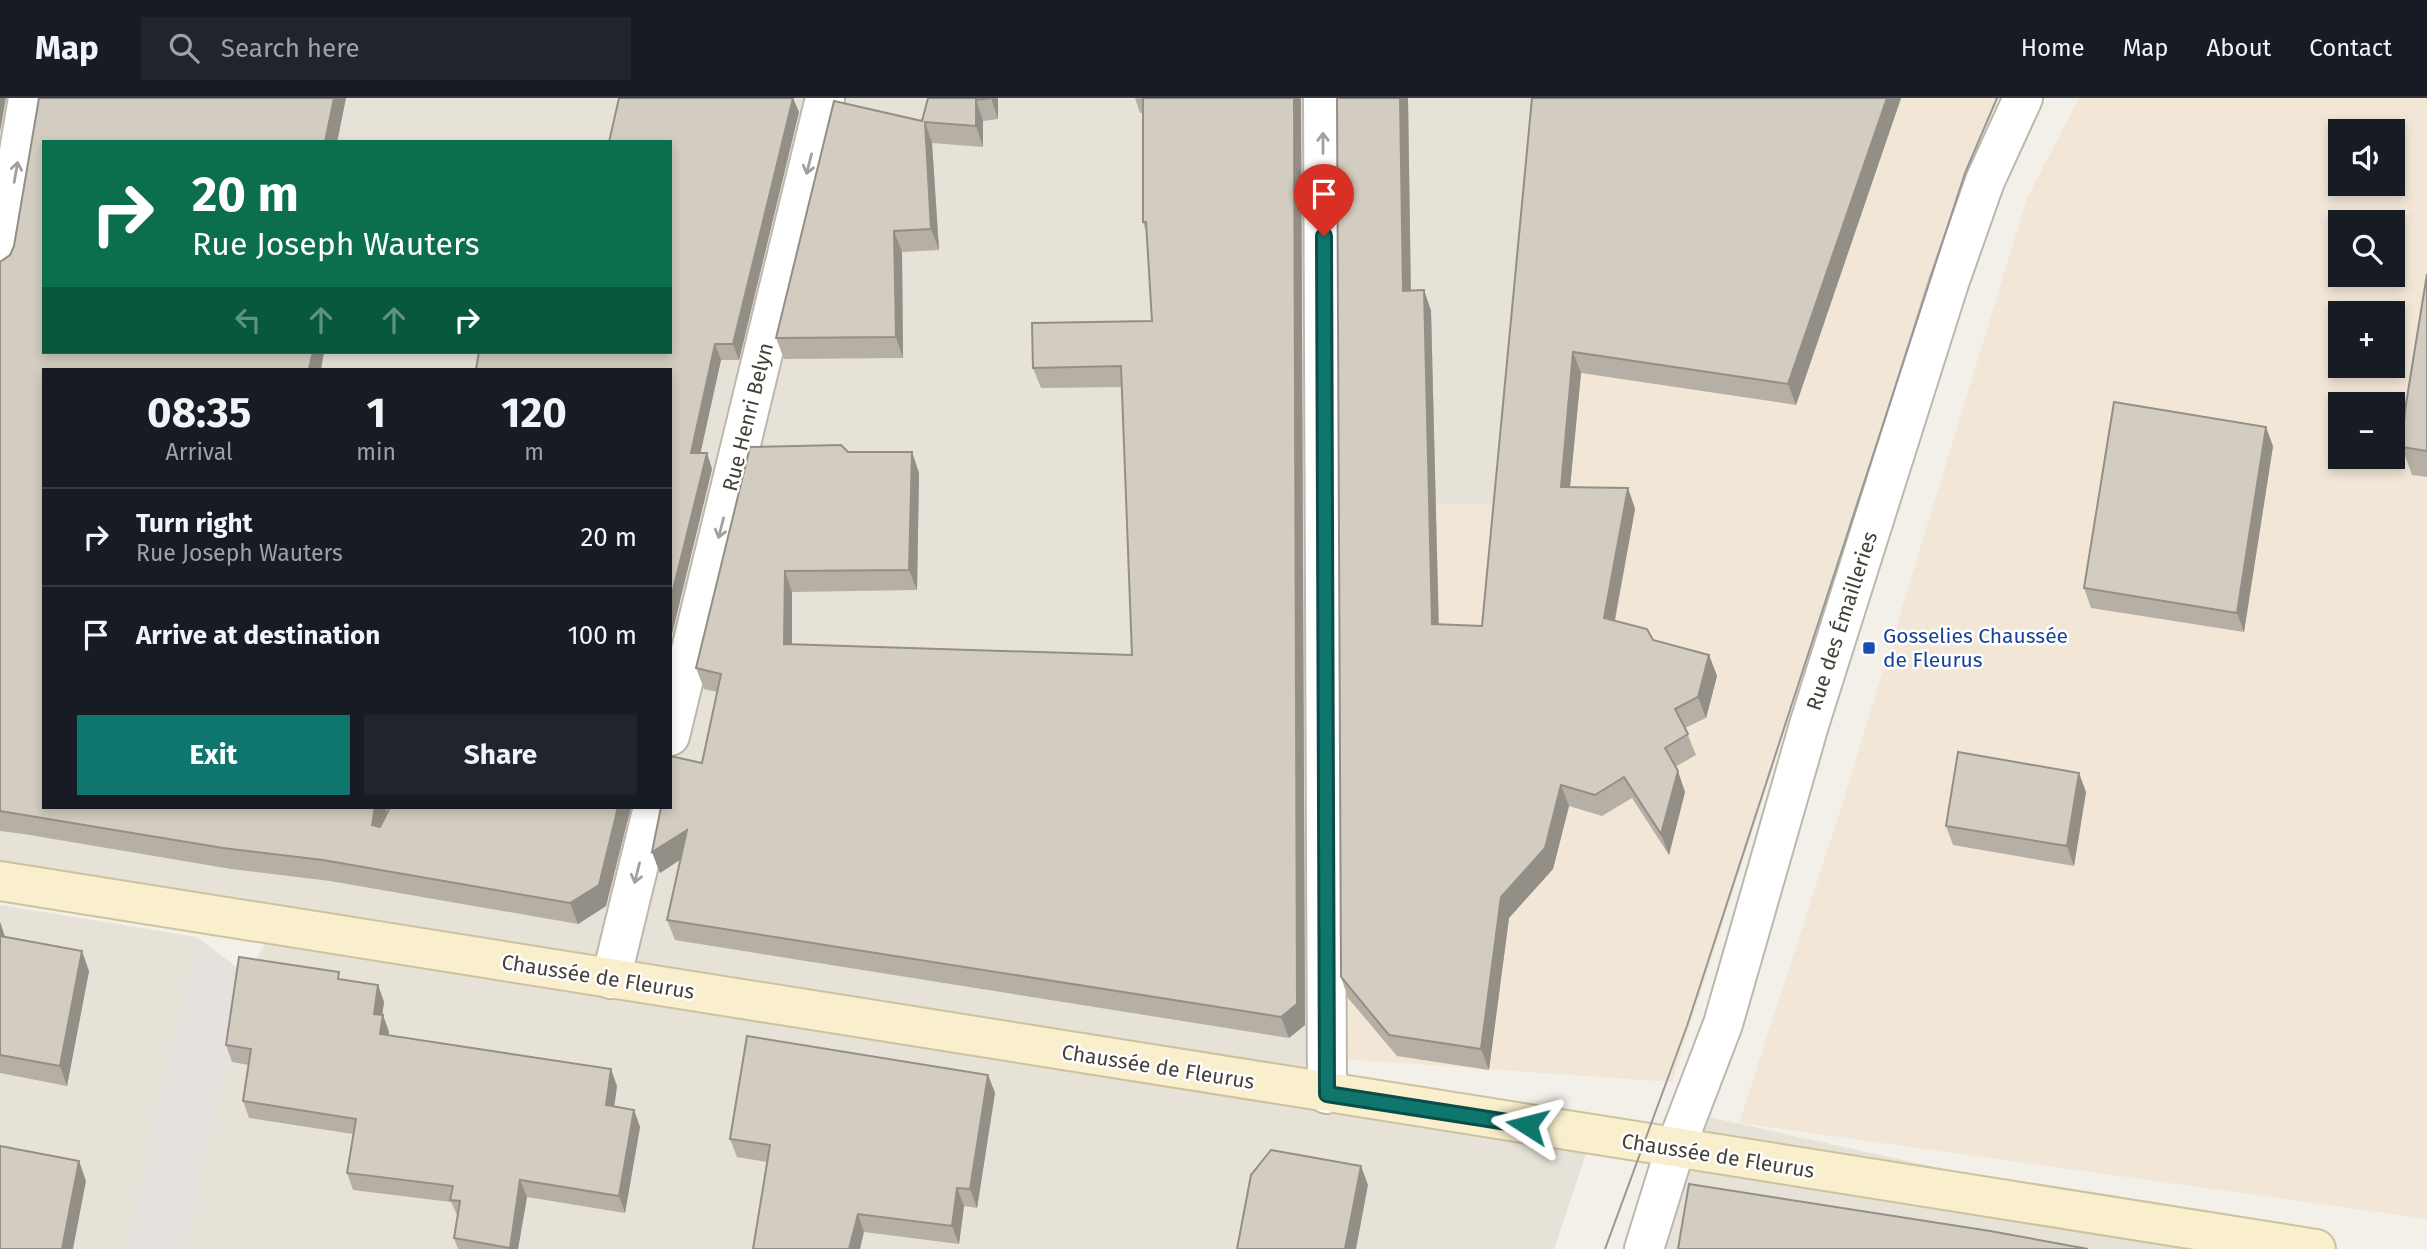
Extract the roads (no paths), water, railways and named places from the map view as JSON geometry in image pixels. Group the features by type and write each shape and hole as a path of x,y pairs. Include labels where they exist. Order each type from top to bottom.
{"main road":[{"name":"Chaussée de Fleurus","path":"0,881 1327,1094 2316,1249"}],"street":[{"path":"0,263 28,98"},
{"name":"Rue Henri Belyn","path":"672,728 825,98"},
{"path":"1323,98 1327,1094"},
{"name":"Rue des Émailleries","path":"1644,1249 1675,1149 1723,1024 1809,725 1949,283 1985,181 2023,98"},
{"path":"611,979 653,809"}],"tram line":[{"path":"1605,1249 1687,1026 1965,173 1997,98"}],"place":[{"name":"Gosselies Chaussée de Fleurus","path":"1869,648"}]}
